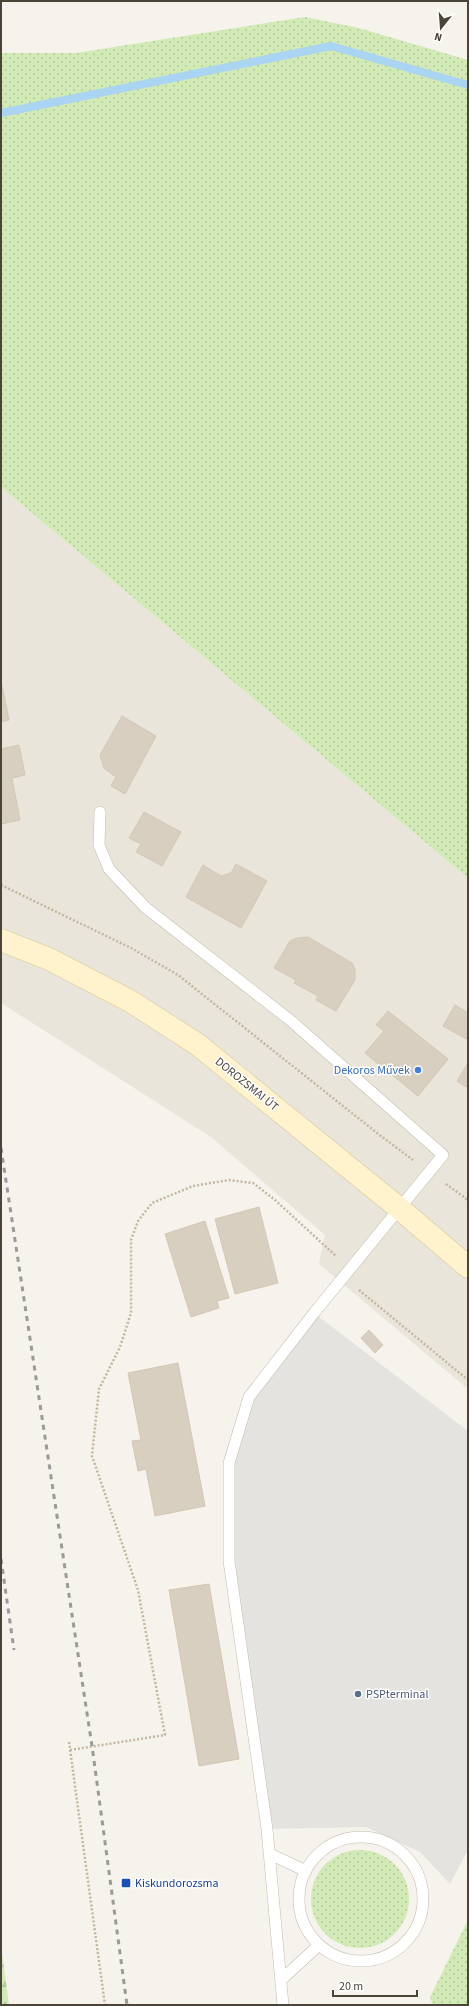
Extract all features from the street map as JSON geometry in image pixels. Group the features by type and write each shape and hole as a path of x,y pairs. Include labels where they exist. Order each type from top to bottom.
{"main road":[{"name":"DOROZSMAI ÚT","path":"1,940 49,960 130,1001 197,1044 400,1209 468,1267"}],"lane":[{"path":"100,812 99,845 109,869 146,908 290,1020 443,1155 400,1209 346,1272 249,1397 229,1463 228,1561 270,1854 283,2005"},
{"path":"360,1837 370,1838 392,1845 405,1856 415,1868 421,1883 423,1899 421,1914 416,1929 406,1942 394,1952 380,1958 364,1961 348,1960 332,1954 319,1945 308,1933 304,1923 298,1902 300,1886 306,1871 315,1857 328,1846 343,1840 360,1837"},
{"path":"270,1854 306,1871"},
{"path":"281,1980 319,1945"}],"path":[{"path":"1,885 131,948 178,975 377,1133 468,1200"},
{"path":"70,1750 165,1736 138,1590 92,1456 98,1389 120,1347 131,1312 131,1240 138,1221 152,1203 193,1186 229,1180 254,1183 275,1200 346,1272 468,1380"},
{"path":"69,1742 105,2005"}],"shaded area":[{"path":"1,487 468,878 468,1389 319,1264 325,1235 211,1137 1,1003"},
{"name":"PSPterminal","path":"314,1313 468,1431 468,1850 450,1884 420,1852 366,1827 267,1829 229,1561 229,1463 249,1397"}],"green space":[{"path":"305,17 359,28 468,60 468,878 1,487 1,53 76,53"},
{"path":"350,1850 370,1850 379,1853 395,1864 406,1880 409,1889 409,1909 406,1918 395,1934 379,1945 370,1948 350,1948 333,1940 325,1934 319,1926 311,1909 311,1889 319,1872 325,1864 333,1858"},
{"path":"468,1920 468,2005 433,2005 430,1997"},
{"path":"1,1945 9,2005 1,2005"}],"building":[{"path":"1,681 9,720 1,722"},
{"path":"122,716 156,736 125,794 111,786 116,777 104,768 100,755"},
{"path":"19,745 25,775 12,778 20,820 1,824 1,749"},
{"path":"144,812 181,832 162,866 136,852 141,844 129,838"},
{"path":"236,864 267,881 241,928 186,897 203,865 221,876 231,873"},
{"path":"308,937 352,963 355,969 355,980 336,1011 316,1000 318,996 294,983 296,980 274,968 290,941 297,938"},
{"path":"455,1005 468,1013 468,1040 443,1026"},
{"path":"388,1011 448,1059 418,1096 365,1053 384,1031 376,1025"},
{"path":"468,1063 468,1088 457,1081"},
{"path":"259,1207 278,1283 235,1294 215,1219"},
{"path":"205,1221 229,1298 217,1301 219,1308 191,1317 165,1234"},
{"path":"369,1330 383,1345 375,1353 361,1338"},
{"path":"178,1363 205,1506 155,1516 146,1469 138,1471 132,1441 141,1440 128,1373"},
{"path":"209,1584 239,1759 199,1766 169,1590"}],"waterway":[{"path":"1,113 331,46 468,85"}],"railway":[{"path":"1,1148 92,1746 127,2005"},
{"path":"1,1559 14,1650"}],"place":[{"name":"Dekoros Művek","path":"418,1070"},
{"name":"PSPterminal","path":"358,1694"},
{"name":"Kiskundorozsma","path":"126,1883"}]}
